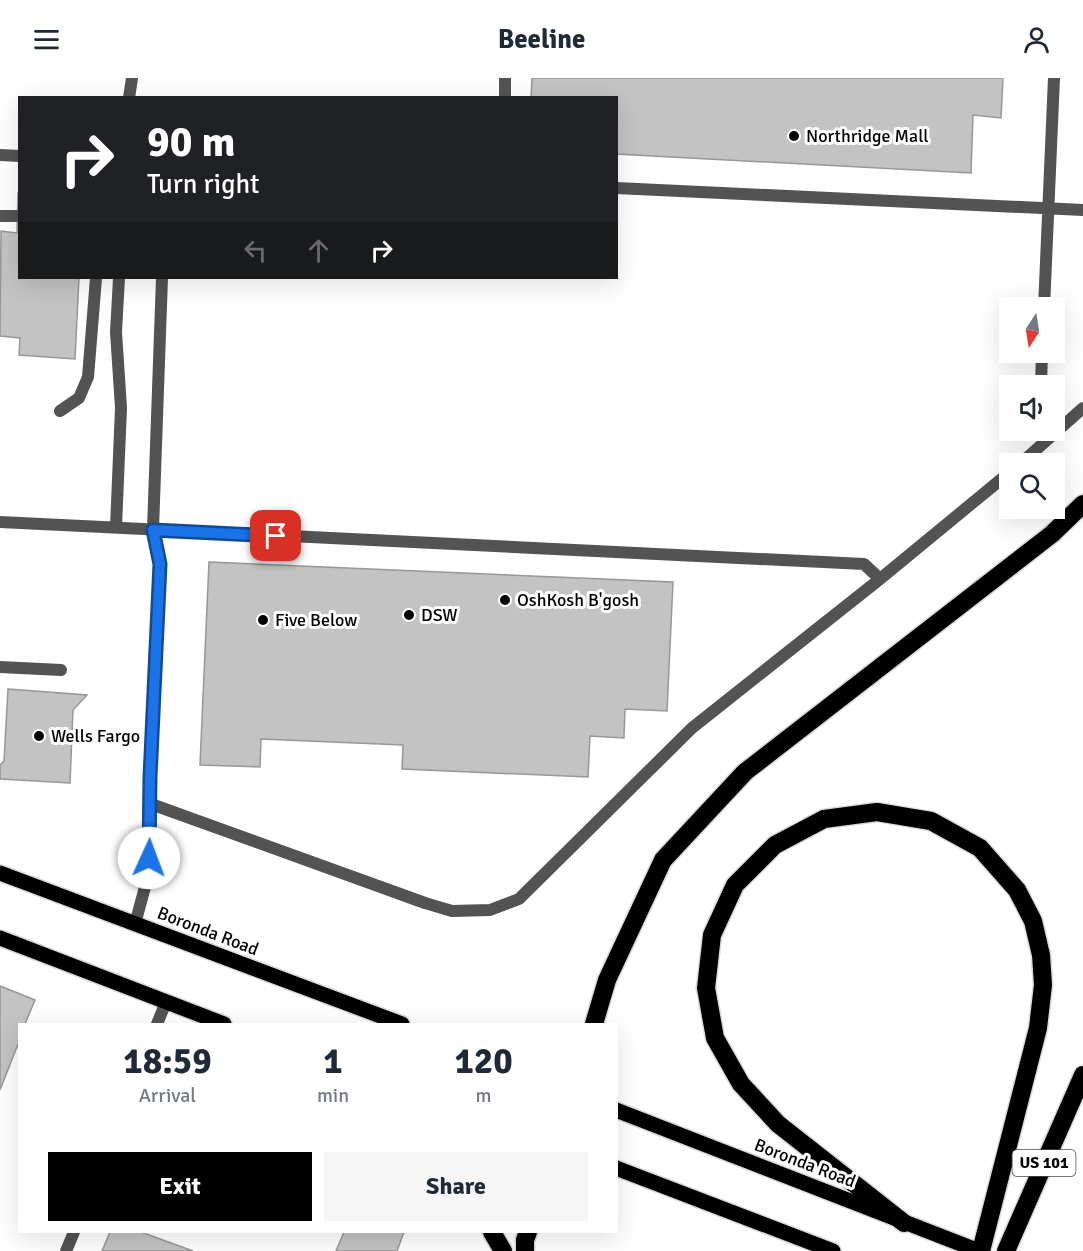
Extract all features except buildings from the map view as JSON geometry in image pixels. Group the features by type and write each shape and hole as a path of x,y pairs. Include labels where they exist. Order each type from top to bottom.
{"highway":[{"path":"594,1023 608,980 663,860 745,772 1042,541 1083,504"},
{"path":"904,1222 778,1124 741,1084 715,1038 706,988 712,935 735,885 775,845 824,819 877,812 931,821 980,848 1017,890 1033,921 1041,955 1043,985 1038,1028 980,1251"},
{"name":"US 101","path":"1006,1251 1083,1075"},
{"path":"493,1233 503,1251"},
{"path":"525,1251 528,1233"}],"main road":[{"name":"Boronda Road","path":"0,873 399,1023"},
{"path":"0,938 221,1023"},
{"name":"Boronda Road","path":"618,1111 980,1251"},
{"path":"618,1169 833,1251"}],"lane":[{"path":"129,96 132,78"},
{"path":"505,78 505,96"},
{"path":"1044,297 1054,78"},
{"path":"0,155 18,156"},
{"path":"618,188 1083,210"},
{"path":"0,216 18,216"},
{"path":"60,411 79,398 88,377 96,279"},
{"path":"116,527 121,408 116,332 119,279"},
{"path":"135,924 148,876 150,777 160,564 153,530 162,279"},
{"path":"1033,453 1083,408"},
{"path":"151,804 452,911 490,910 519,899 692,728 999,481"},
{"path":"0,522 864,564 880,579"},
{"path":"0,667 61,670"},
{"path":"157,1023 166,1002"},
{"path":"66,1251 74,1233"}],"place":[{"name":"Northridge Mall","path":"794,136"},
{"name":"OshKosh B'gosh","path":"505,600"},
{"name":"DSW","path":"409,615"},
{"name":"Five Below","path":"263,620"},
{"name":"Wells Fargo","path":"39,736"}],"route":[{"path":"149,858 150,777 160,564 153,530 276,536"}]}
